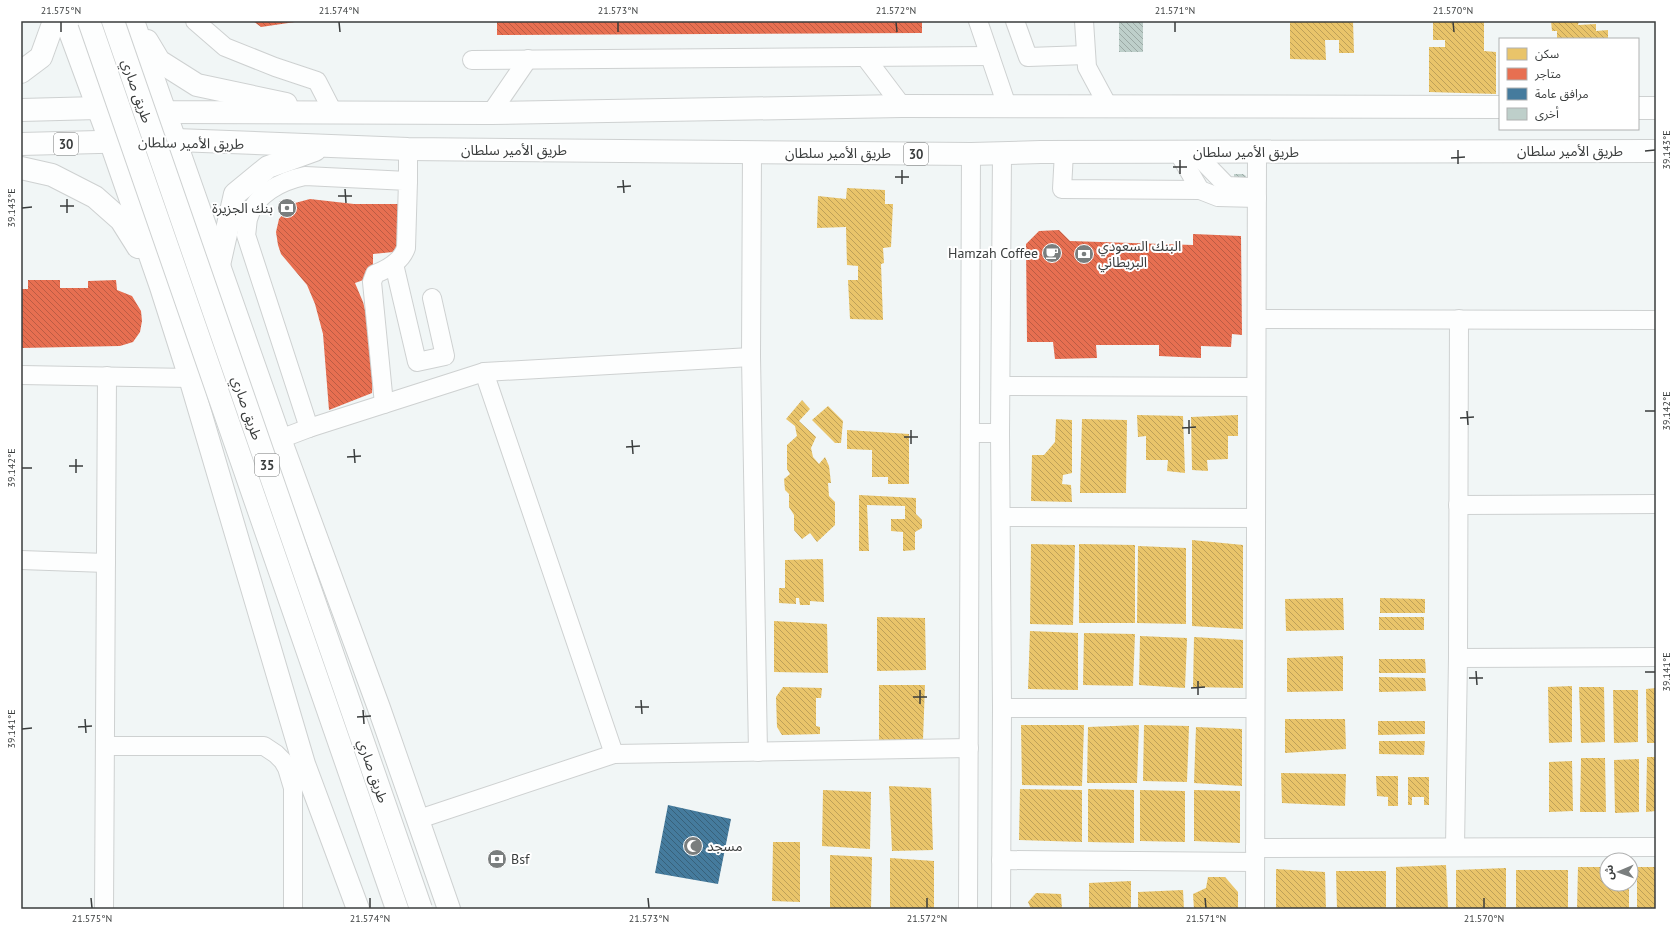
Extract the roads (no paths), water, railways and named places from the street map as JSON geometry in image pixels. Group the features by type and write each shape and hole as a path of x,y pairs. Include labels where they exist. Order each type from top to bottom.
{"main road":[{"path":"21,72 41,57 54,21"},
{"path":"66,21 111,143 161,287 190,378 304,764 358,909"},
{"path":"75,21 90,47 106,52 110,51 123,31 121,21"},
{"name":"طريق صاري","path":"89,21 397,909"},
{"name":"طريق صاري","path":"113,21 421,909"},
{"path":"133,21 159,61 197,85 334,114"},
{"name":"طريق صاري","path":"133,21 219,265"},
{"path":"21,110 98,108 164,112 492,114 902,106 1499,107"},
{"path":"1639,108 1656,108"},
{"name":"طريق الأمير سلطان","path":"21,144 111,143 176,140 408,150 971,154 1064,152 1656,151"},
{"path":"219,265 235,194 268,167 325,146"},
{"path":"21,168 52,175 95,197 121,220 161,287"},
{"path":"161,287 147,200 147,188 157,181 170,182 178,188 219,265 280,439 419,820 449,909"}],"street":[{"path":"195,21 225,48 316,81 334,114"},
{"path":"978,21 1007,106"},
{"path":"1015,21 1028,57 1087,61"},
{"path":"1084,21 1087,61 1108,106"},
{"path":"472,60 990,56"},
{"path":"865,57 902,106"},
{"path":"492,114 528,59"},
{"path":"384,404 372,282 375,274 387,269 404,255 406,248 408,150"},
{"path":"752,152 751,357 758,752"},
{"path":"1064,152 1062,189 1200,190 1218,197 1257,193"},
{"path":"1186,152 1227,186 1257,193"},
{"path":"1186,152 1200,190"},
{"path":"1255,909 1257,152"},
{"path":"1001,909 1002,517 1000,433 1002,153"},
{"path":"968,909 971,154"},
{"path":"309,428 246,235 248,218 257,202 271,188 288,179 304,176 408,181"},
{"path":"394,264 417,362 445,356 432,298"},
{"path":"1257,319 1656,320"},
{"path":"1455,847 1458,658 1459,319"},
{"path":"280,439 309,428 484,372 751,357"},
{"path":"484,372 614,754"},
{"path":"21,375 190,378"},
{"path":"104,909 107,376"},
{"path":"1001,386 1256,387"},
{"path":"970,433 1000,433"},
{"path":"1458,505 1656,504"},
{"path":"1002,517 1256,518"},
{"path":"21,560 106,563"},
{"path":"1458,658 1656,657"},
{"path":"1002,708 1255,708"},
{"path":"105,746 264,746 276,754 287,768 294,794 293,909"},
{"path":"419,820 614,754 968,748"},
{"path":"1001,860 1255,855 1455,847 1656,847"}],"place":[{"name":"بنك الجزيرة","path":"287,208"},
{"name":"Hamzah Coffee","path":"1052,253"},
{"name":"البنك السعودي البريطاني","path":"1084,254"},
{"name":"مسجد","path":"693,846"},
{"name":"Bsf","path":"497,859"}]}
